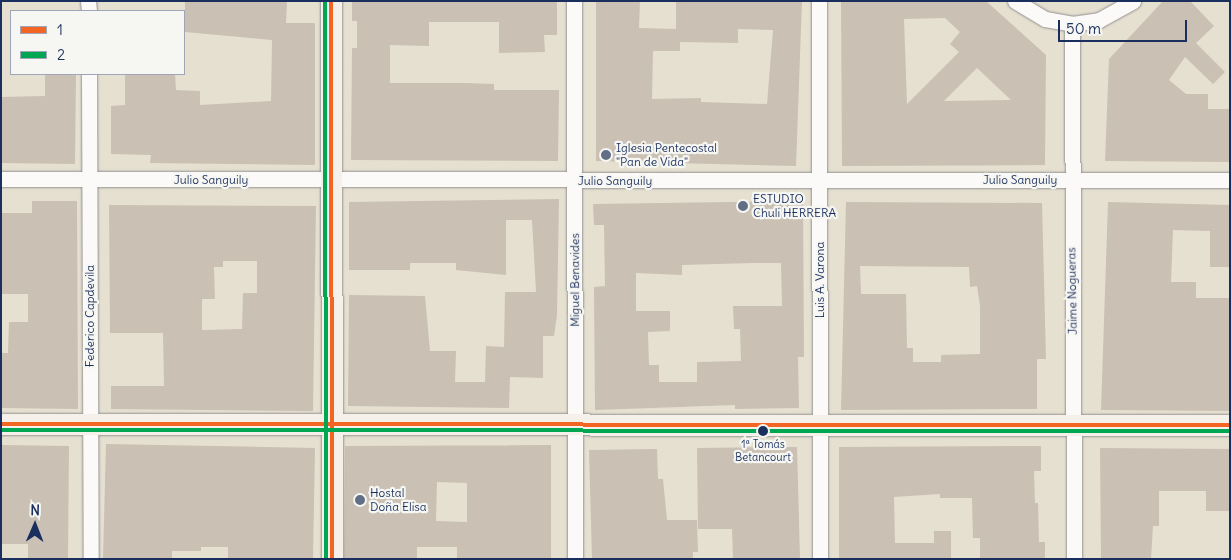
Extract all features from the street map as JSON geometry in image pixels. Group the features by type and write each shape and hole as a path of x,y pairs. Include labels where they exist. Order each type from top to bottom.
{"street":[{"path":"331,1 332,559"},
{"name":"Miguel Benavides","path":"574,1 576,559"},
{"name":"Luis A. Varona","path":"819,1 820,559"},
{"path":"1015,1 1045,19 1072,24 1099,20 1132,1"},
{"name":"Jaime Nogueras","path":"1072,24 1071,180 1074,559"},
{"name":"Federico Capdevila","path":"89,75 91,559"},
{"name":"Julio Sanguily","path":"1,179 331,181 1230,180"},
{"path":"1,424 575,426 1230,425"}],"building":[{"path":"185,1 287,1 286,23 315,23 315,165 150,163 151,155 111,154 111,106 125,105 125,75 175,75 176,90 200,91 200,105 271,101 272,40 185,32"},
{"path":"352,1 557,1 557,35 544,35 545,52 499,53 499,22 429,22 429,46 390,45 390,83 494,84 494,90 559,90 558,161 351,160 352,48 357,48 357,21 352,21"},
{"path":"596,1 640,1 639,28 676,29 676,1 802,1 796,166 596,161","holes":["738,29 773,30 767,104 701,102 701,98 652,99 653,51 680,51 680,42 738,43"]},
{"path":"841,1 986,1 1046,55 1045,165 842,166","holes":["945,18 960,32 950,44 959,52 907,104 904,19","977,68 1011,100 944,101"]},
{"path":"1163,1 1190,1 1214,26 1196,43 1225,72 1213,84 1185,57 1169,80 1186,94 1208,94 1208,109 1230,109 1230,162 1105,161 1109,59"},
{"path":"45,75 76,75 75,164 1,163 1,97 45,96"},
{"path":"559,199 557,315 554,336 543,336 543,378 510,377 509,408 348,406 349,295 425,296 430,351 456,351 455,382 485,382 486,346 504,347 505,292 536,292 532,220 506,220 506,275 456,270 456,263 410,263 410,270 349,270 349,202"},
{"path":"32,201 77,201 78,409 1,408 1,353 8,353 9,322 28,322 28,294 1,294 1,213 32,213"},
{"path":"803,201 804,357 798,357 799,408 735,409 735,405 595,410 594,287 605,286 604,225 594,225 593,204","holes":["781,263 782,306 733,306 734,329 740,329 741,361 697,362 697,382 659,382 659,365 649,365 648,332 670,331 670,311 636,311 636,273 682,275 682,265"]},
{"path":"846,202 1042,203 1046,359 1037,359 1037,409 841,410","holes":["860,266 969,267 970,287 977,286 980,306 980,354 941,355 941,362 913,362 913,348 907,348 906,294 861,294"]},
{"path":"1108,202 1230,205 1230,267 1210,267 1210,231 1173,230 1171,282 1196,282 1196,298 1230,298 1230,411 1101,410"},
{"path":"109,205 316,206 313,411 111,409 111,386 164,386 163,333 110,333","holes":["223,261 257,261 257,293 243,293 242,329 202,330 202,299 215,299 214,267 223,267"]},
{"path":"106,444 315,448 313,559 228,559 228,547 201,547 201,551 172,551 172,559 103,559"},
{"path":"1,445 69,446 68,559 28,559 28,544 1,544"},
{"path":"551,445 551,559 457,559 457,547 417,547 417,559 344,559 345,446","holes":["437,482 467,483 467,522 436,521"]},
{"path":"1041,446 1041,471 1034,471 1035,503 1038,503 1039,542 1045,542 1045,559 980,559 980,538 973,538 972,498 940,498 940,494 894,497 895,543 934,543 934,531 951,531 951,559 839,559 839,447"},
{"path":"797,447 800,559 733,559 732,529 698,529 697,448"},
{"path":"1100,448 1230,449 1230,511 1206,511 1206,491 1159,491 1159,526 1153,526 1151,559 1101,559"},
{"path":"657,449 658,479 663,479 667,520 697,520 698,552 693,552 693,559 592,559 589,450"}],"transit line":[{"name":"2","path":"325,1 326,559"},
{"name":"1","path":"331,1 332,559"},
{"name":"1","path":"1,424 1230,425"},
{"name":"2","path":"1,430 1230,431"}],"place":[{"name":"Iglesia Pentecostal \"Pan de Vida\"","path":"606,155"},
{"name":"ESTUDIO Chuli HERRERA","path":"743,206"},
{"name":"1ª Tomás Betancourt","path":"763,431"},
{"name":"Hostal Doña Elisa","path":"360,500"}]}
